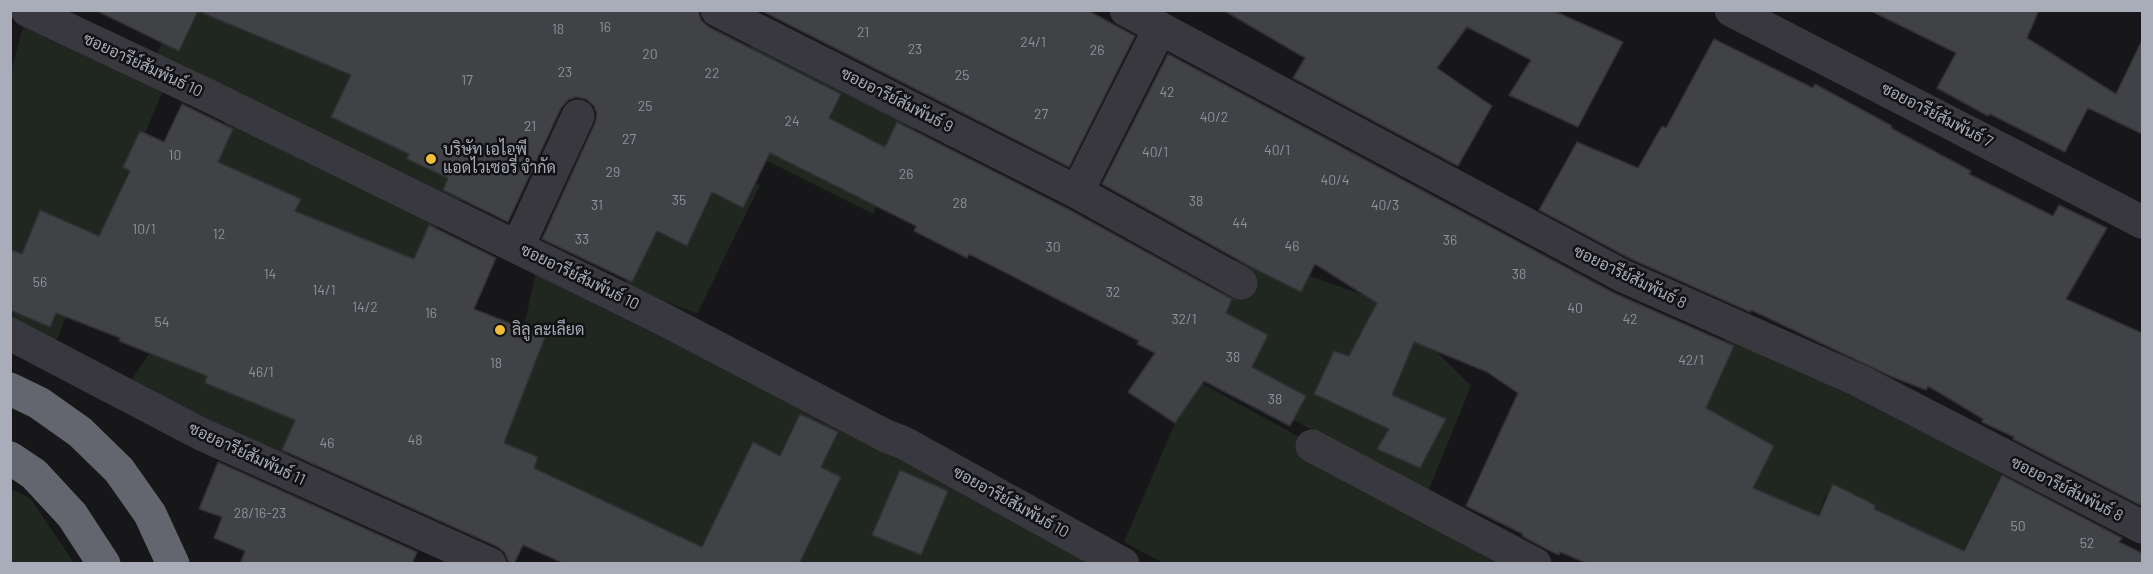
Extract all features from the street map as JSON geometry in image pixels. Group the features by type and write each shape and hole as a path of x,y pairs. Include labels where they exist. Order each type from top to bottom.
{"highway":[{"path":"10,388 39,403 80,432 119,470 150,514 173,564"},
{"path":"10,458 34,474 72,515 104,564"}],"street":[{"name":"ซอยอารีย์สัมพันธ์ 10","path":"27,10 209,96 659,316 904,443 1123,564"},
{"name":"ซอยอารีย์สัมพันธ์ 9","path":"717,10 1077,192 1241,283"},
{"name":"ซอยอารีย์สัมพันธ์ 8","path":"1126,10 1623,276 1860,381 2142,527"},
{"name":"ซอยอารีย์สัมพันธ์ 7","path":"1731,10 2142,222"},
{"path":"1077,192 1160,28"},
{"path":"518,246 578,116"},
{"name":"ซอยอารีย์สัมพันธ์ 11","path":"10,334 201,434 490,564"},
{"path":"1312,446 1535,564"}],"shaded area":[{"path":"355,10 527,77 460,201 154,60 176,11"},
{"path":"27,13 169,77 53,348 11,326 11,71"},
{"path":"754,40 917,125 873,214 709,132"},
{"path":"225,121 439,221 418,283 200,180"},
{"path":"706,155 760,185 697,314 624,284"},
{"path":"1239,251 1389,304 1471,386 1427,494 1274,409 1216,312"},
{"path":"537,267 1099,563 699,563 495,460"},
{"path":"193,290 307,412 283,467 127,386"},
{"path":"1726,335 2005,466 1959,558 1826,495 1807,545 1665,475"},
{"path":"1194,379 1528,563 1163,563 1124,542"},
{"path":"10,488 31,499 74,563 11,563"}],"building":[{"path":"95,10 698,10 701,20 709,27 841,94 829,118 885,147 897,122 1068,209 1232,299 1226,313 1268,335 1252,367 1306,396 1290,426 1204,381 1175,423 1128,392 1155,353 1137,344 1139,341 969,254 967,258 914,231 916,226 770,153 743,208 712,192 687,246 657,231 632,282 542,239 595,123 597,114 594,106 586,99 576,97 568,100 561,108 508,222 443,190 448,178 407,159 409,154 331,117 351,75 198,11 179,51"},
{"path":"760,10 1087,10 1135,36 1069,167"},
{"path":"1223,10 1552,10 1623,42 1578,127 1509,95 1531,60 1467,27 1437,68 1492,106 1458,166 1293,78 1305,58"},
{"path":"1869,10 2039,10 2027,38 2116,94 2142,40 2142,134 2088,108 2065,152 1990,114 1988,116 1937,88 1956,53"},
{"path":"1714,39 1813,88 1815,84 1971,171 1969,174 2053,216 2059,205 2107,228 2066,299 2142,333 2142,501 2140,505 1982,422 1983,419 1928,386 1926,390 1890,376 1751,310 1750,312 1631,259 1539,210 1577,142 1638,168 1662,126 1666,128"},
{"path":"1168,54 1614,293 1734,346 1706,408 1774,446 1753,488 1819,516 1833,484 1875,505 1874,509 1964,551 2002,475 2122,538 2119,542 2142,553 2142,564 1588,564 1560,552 1559,555 1546,549 1522,536 1523,534 1466,506 1518,393 1487,372 1414,342 1392,395 1446,419 1420,468 1377,449 1389,429 1314,394 1334,351 1349,356 1377,303 1315,264 1301,292 1251,267 1102,184"},
{"path":"182,104 233,129 218,162 301,199 295,211 414,259 429,225 496,258 474,309 545,337 504,443 538,457 534,468 702,547 753,442 780,456 800,414 838,432 821,467 841,477 799,564 565,564 523,545 514,564 508,561 505,553 498,547 282,450 295,420 205,383 207,376 56,313 50,327 10,310 10,249 22,254 40,210 99,236 130,171 123,167 140,131 164,142"},
{"path":"218,462 417,552 412,564 240,564 245,551 214,538 222,517 199,509"},
{"path":"900,470 948,491 921,555 872,535"}],"place":[{"name":"บริษัท เอไอพี แอดไวเซอรี่ จำกัด","path":"431,159"},
{"name":"ลิลู ละเลียด","path":"500,330"}]}
